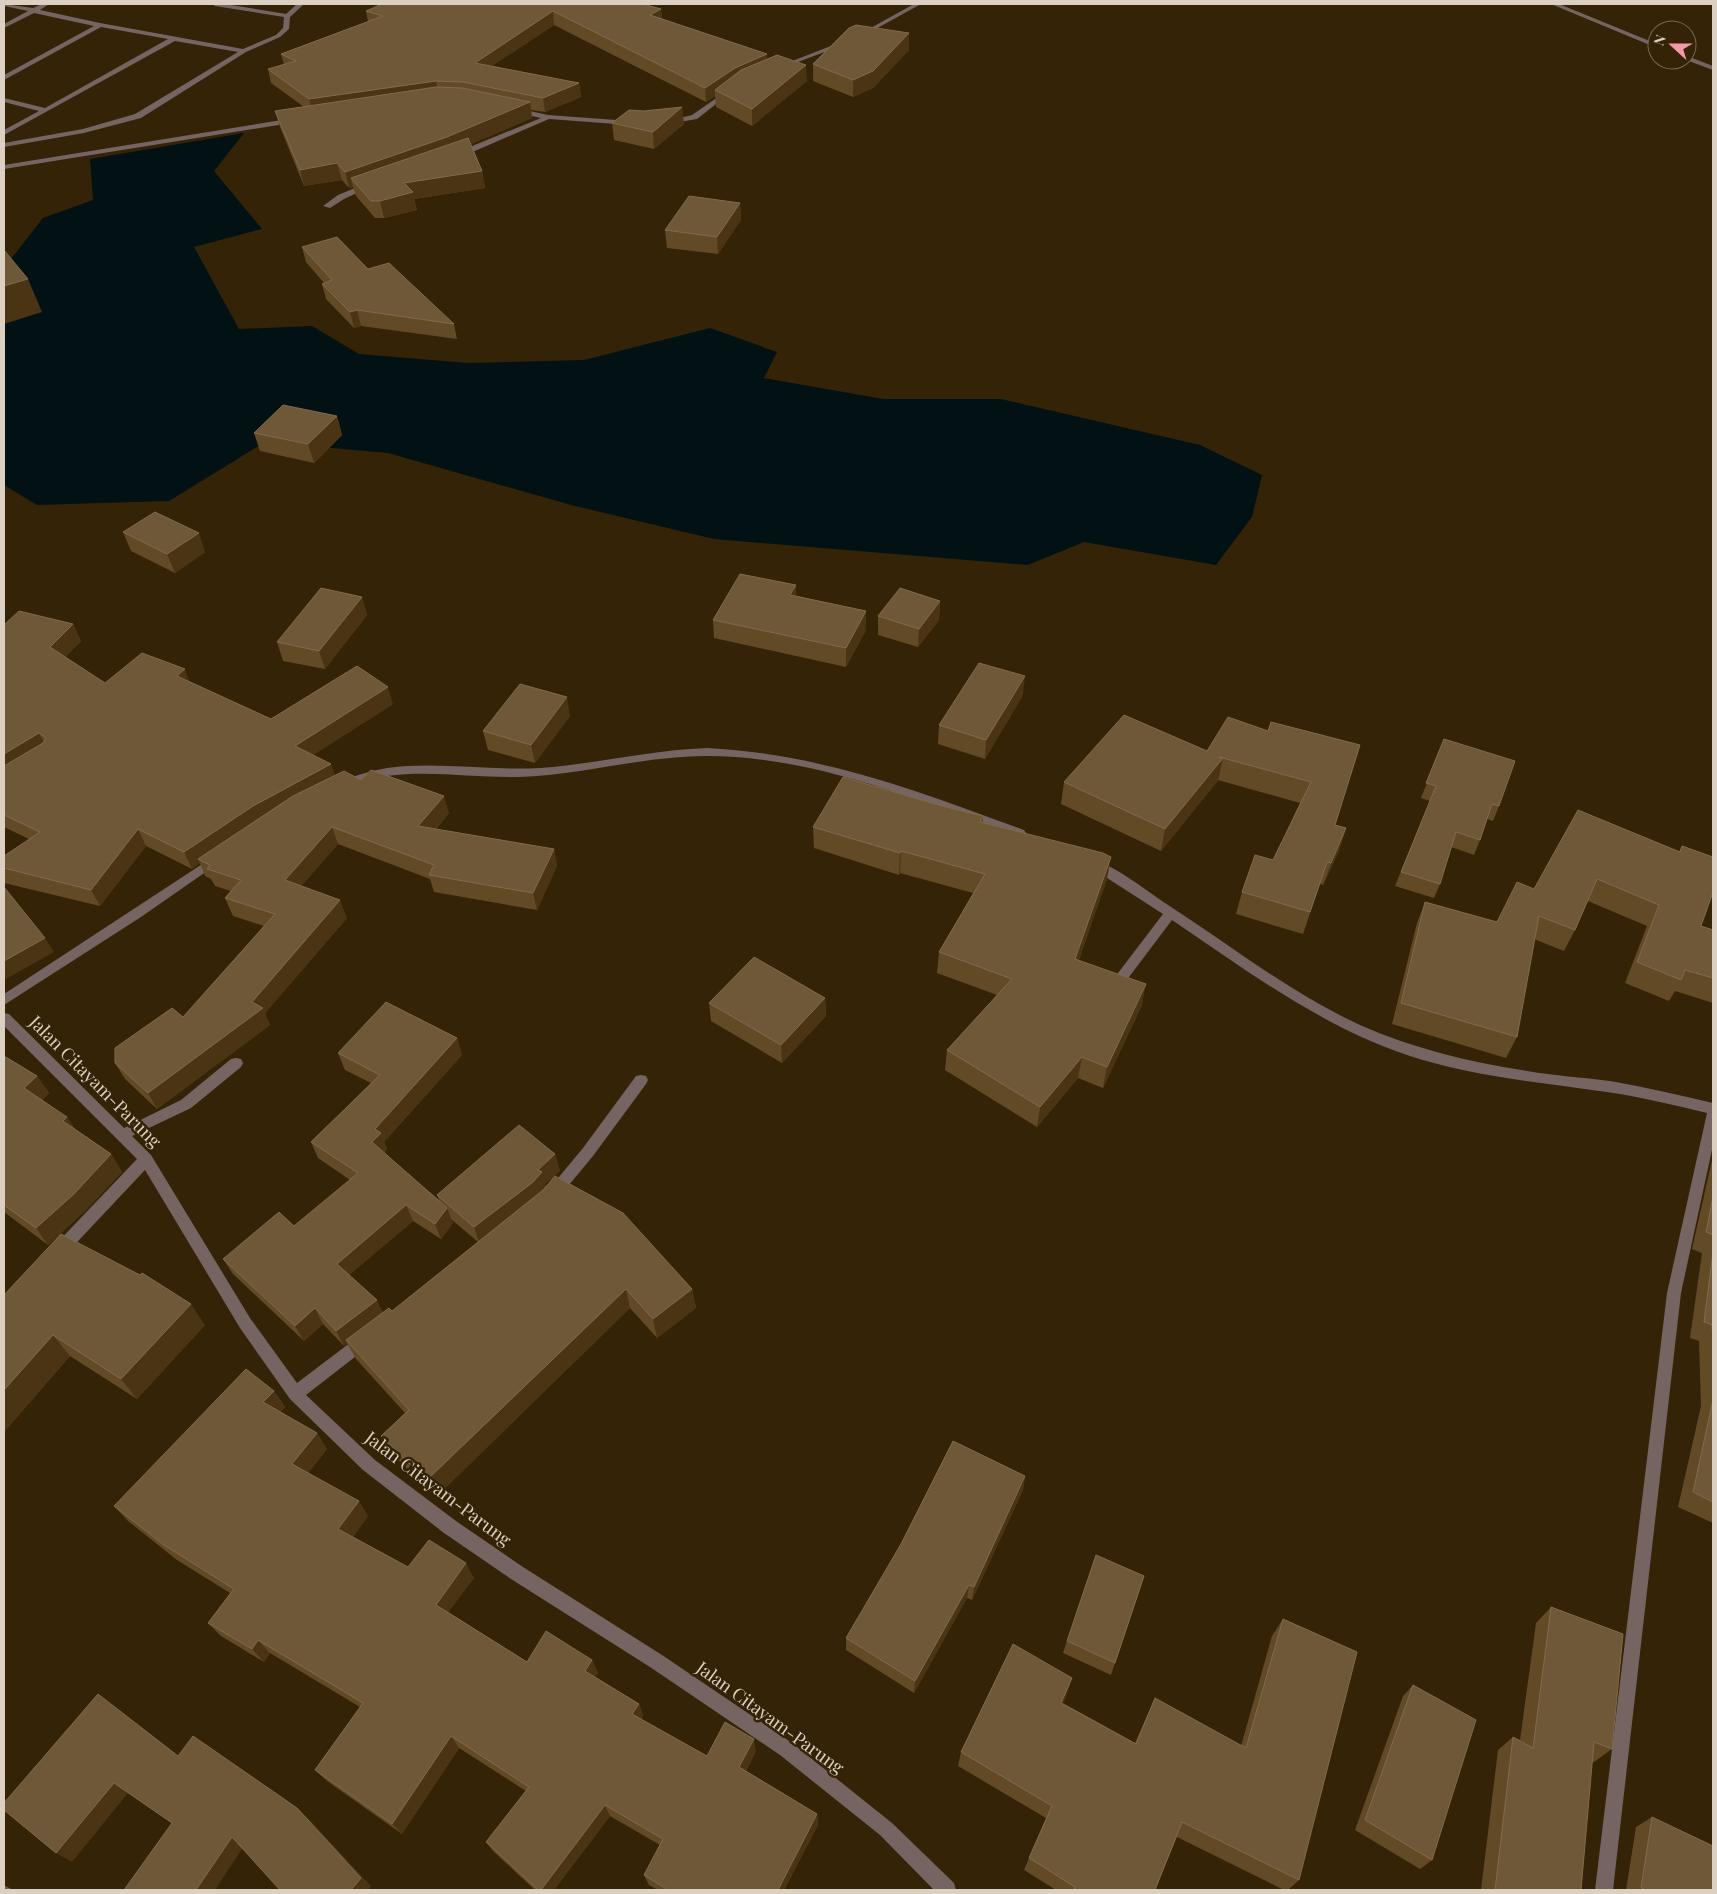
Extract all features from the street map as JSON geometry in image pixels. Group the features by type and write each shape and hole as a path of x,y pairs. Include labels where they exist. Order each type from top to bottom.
{"street":[{"path":"4,4 100,25 244,51"},
{"path":"4,26 46,4"},
{"path":"215,4 287,16"},
{"path":"4,145 64,136 127,120 244,51 278,36 286,29 287,16 301,4"},
{"path":"854,38 918,4"},
{"path":"1554,4 1647,42"},
{"path":"4,78 100,25"},
{"path":"4,133 173,39"},
{"path":"776,69 846,42"},
{"path":"1697,62 1713,68"},
{"path":"662,123 694,118 733,88"},
{"path":"4,100 46,110"},
{"path":"511,109 548,117 636,123"},
{"path":"447,159 548,117"},
{"path":"4,167 304,118"},
{"path":"327,206 360,188 382,181"},
{"path":"330,791 376,773 402,770 461,770 501,773 558,771 681,752 709,752 785,759 875,783 1032,838"},
{"path":"4,1000 138,914 229,851"},
{"path":"1082,858 1126,882 1170,914 1342,1022 1395,1045 1516,1075 1609,1087 1713,1108"},
{"path":"1119,981 1170,914"},
{"name":"Jalan Citayam-Parung","path":"4,1018 146,1159 245,1323 295,1394 369,1465 450,1527 786,1749 886,1829 947,1890"},
{"path":"122,1135 186,1104 236,1064"},
{"path":"543,1205 571,1176 611,1118 641,1080"},
{"path":"1604,1890 1674,1293 1713,1115"},
{"path":"51,1259 146,1159"},
{"path":"295,1394 372,1334"}],"shaded area":[{"path":"244,133 214,171 262,229 194,247 239,329 312,326 359,354 468,363 584,360 710,328 777,352 764,378 883,399 1001,399 1200,445 1262,475 1252,517 1216,565 1084,542 1028,565 714,539 571,505 388,453 265,442 169,501 37,505 4,485 4,268 43,218 93,200 90,159"}],"building":[{"path":"382,4 643,4 661,9 650,15 767,54 735,68 705,88 553,11 475,63 579,83 543,98 463,82 436,81 309,99 268,69 296,61 281,54 383,16 366,11"},
{"path":"856,25 909,33 873,71 853,80 813,64 849,28"},
{"path":"777,55 806,65 752,109 715,90 741,70"},
{"path":"436,87 462,88 530,102 447,137 345,172 337,163 300,170 275,111"},
{"path":"682,107 653,132 612,123 629,110 644,111"},
{"path":"468,138 482,171 404,183 413,192 380,201 371,201 351,178"},
{"path":"689,196 740,203 717,237 665,230"},
{"path":"337,237 368,269 389,263 454,324 357,310 350,312 322,284 332,280 302,247"},
{"path":"4,250 28,279 4,286"},
{"path":"283,405 337,416 308,444 254,433"},
{"path":"155,512 199,533 167,554 123,532"},
{"path":"740,574 796,585 790,595 866,611 846,648 713,620"},
{"path":"321,588 362,597 319,651 277,642"},
{"path":"900,588 940,601 919,629 878,616"},
{"path":"19,611 73,624 50,647 105,683 142,653 185,669 177,676 271,719 357,666 388,687 295,746 331,764 253,806 184,852 138,829 91,890 4,868 4,856 40,832 4,815 4,766 43,743 46,738 39,733 4,754 4,625"},
{"path":"979,663 1025,676 986,740 939,725"},
{"path":"520,684 567,697 531,745 483,731"},
{"path":"1124,715 1207,751 1228,717 1268,731 1271,722 1360,745 1335,825 1346,828 1331,863 1327,862 1310,912 1242,892 1255,855 1273,860 1311,782 1223,758 1165,829 1064,782"},
{"path":"1444,739 1515,761 1499,806 1492,804 1480,840 1456,832 1440,884 1401,872 1436,786 1426,783"},
{"path":"371,770 444,796 418,826 554,849 533,893 429,875 434,865 332,827 285,880 340,900 252,1002 263,1008 148,1093 115,1063 115,1048 172,1008 183,1017 275,914 225,898 241,880 207,869 210,865 198,859 293,796 344,771 361,780"},
{"path":"843,777 983,816 980,822 1103,853 1111,857 1075,959 1146,984 1107,1067 1082,1057 1040,1107 947,1050 1012,979 939,952 985,874 901,851 900,853 813,827"},
{"path":"1578,810 1680,852 1682,846 1713,857 1713,892 1701,926 1713,930 1713,978 1685,970 1681,980 1637,962 1659,905 1597,879 1575,930 1539,916 1517,1037 1401,1003 1425,902 1497,922 1517,882 1534,889"},
{"path":"4,887 45,938 4,961"},
{"path":"754,957 825,998 781,1045 709,1003"},
{"path":"386,1002 457,1038 375,1129 381,1133 372,1142 447,1208 435,1224 406,1205 337,1264 377,1300 336,1331 315,1308 295,1326 223,1259 279,1212 294,1226 358,1173 311,1142 380,1075 338,1053"},
{"path":"4,1056 37,1076 24,1088 67,1117 63,1121 111,1154 74,1194 36,1228 4,1205"},
{"path":"519,1125 555,1154 538,1170 542,1172 532,1183 474,1227 437,1195"},
{"path":"555,1176 623,1213 692,1289 653,1319 626,1289 427,1480 381,1436 409,1410 346,1340 389,1308 392,1311 543,1190"},
{"path":"1713,1197 1713,1235 1706,1232"},
{"path":"61,1234 140,1275 142,1273 191,1304 121,1379 53,1335 4,1390 4,1295"},
{"path":"1713,1252 1713,1342 1712,1325 1704,1322"},
{"path":"246,1369 274,1391 263,1402 317,1433 292,1464 359,1501 338,1529 408,1567 429,1540 466,1563 436,1605 527,1662 546,1631 592,1660 585,1671 639,1704 632,1714 707,1756 725,1722 754,1739 739,1767 817,1814 778,1890 668,1890 644,1875 663,1839 605,1805 541,1890 538,1890 486,1842 529,1787 451,1736 392,1824 315,1770 363,1703 258,1640 252,1649 208,1623 234,1589 164,1545 114,1506"},
{"path":"1713,1400 1713,1502 1693,1492"},
{"path":"953,1441 1025,1476 974,1587 969,1585 915,1681 846,1638 901,1544"},
{"path":"1096,1555 1144,1576 1115,1663 1067,1641"},
{"path":"1551,1607 1623,1634 1612,1749 1594,1742 1581,1890 1495,1890 1513,1737 1533,1748"},
{"path":"1283,1619 1357,1652 1299,1880 1182,1822 1155,1890 1074,1890 1075,1887 1029,1858 1052,1806 961,1752 1013,1644 1072,1678 1061,1703 1136,1744 1155,1698 1246,1748"},
{"path":"1413,1685 1476,1720 1432,1860 1365,1820"},
{"path":"98,1694 178,1756 193,1736 297,1808 361,1878 351,1890 280,1890 232,1837 196,1890 124,1890 172,1823 114,1783 56,1853 4,1810 4,1803"},
{"path":"1652,1817 1713,1846 1713,1890 1645,1890 1641,1888"},
{"path":"4,1886 12,1890 4,1890"}]}
